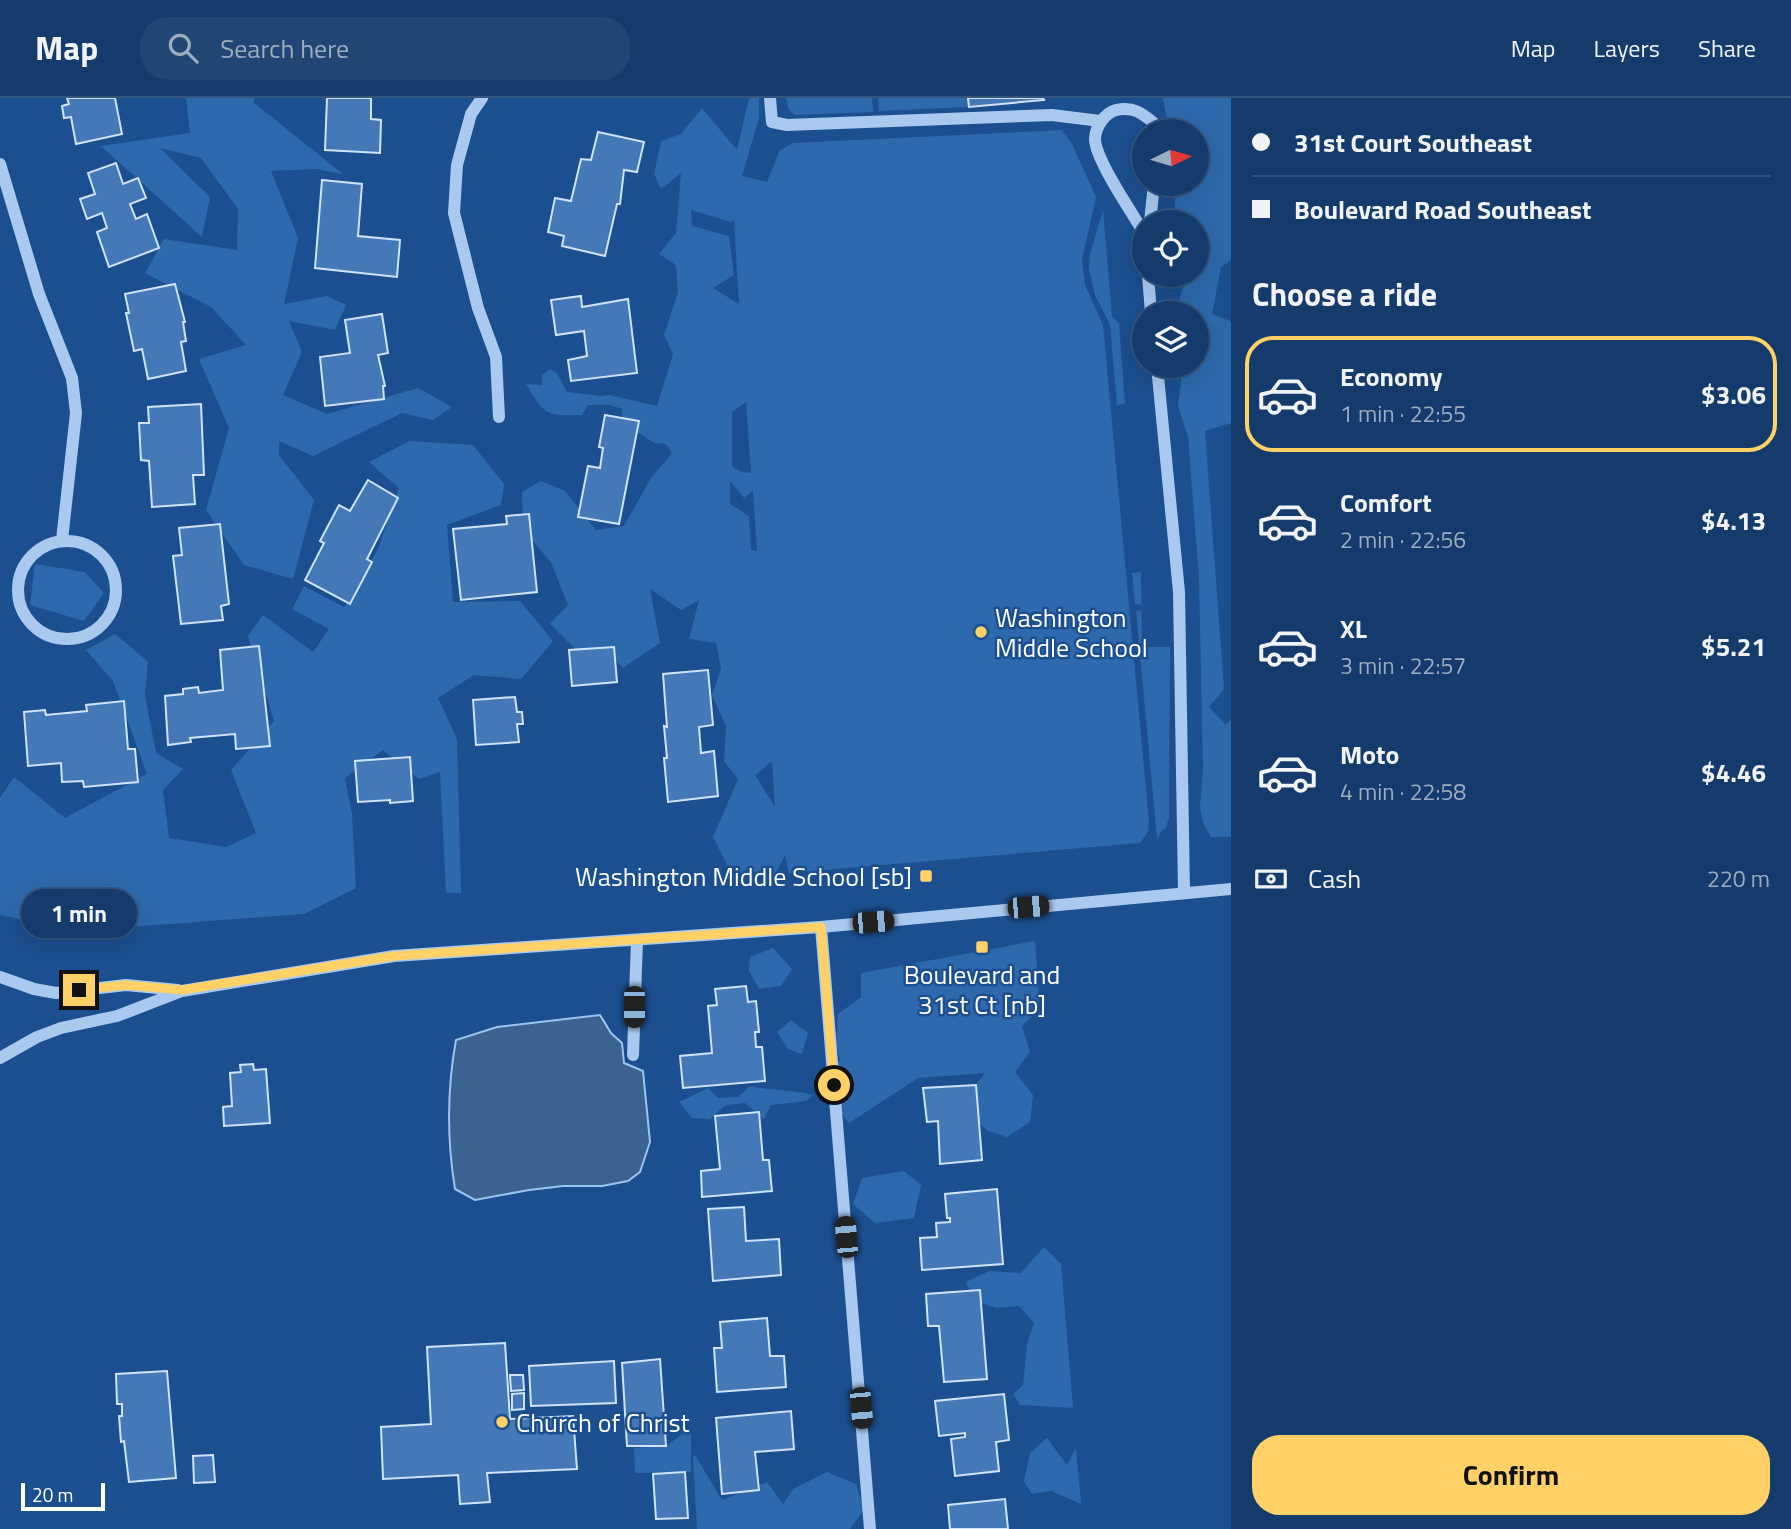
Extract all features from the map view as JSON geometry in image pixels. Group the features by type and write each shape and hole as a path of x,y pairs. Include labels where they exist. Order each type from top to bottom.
{"street":[{"path":"482,98 471,114 457,165 454,213 478,308 496,357 499,417"},
{"path":"770,98 772,122 788,125 1052,115 1100,121"},
{"path":"1132,212 1102,161 1095,139 1100,121 1112,111 1128,108 1149,119"},
{"path":"0,164 39,294 72,378 76,413 62,540"},
{"path":"1158,378 1179,592 1184,893"},
{"path":"62,540 76,541 101,554 110,565 116,585 114,606 107,619 85,636 71,639 57,639 32,626 24,615 17,587 23,567 36,551 62,540"},
{"path":"0,1058 37,1037 61,1028 117,1016 182,990 394,956 821,927 1231,889"},
{"path":"821,927 870,1529"},
{"path":"633,1055 636,940"},
{"path":"0,977 34,989 56,993 126,985 182,990"}],"shaded area":[{"path":"186,98 255,98 253,102 343,174 316,169 271,171 298,238 284,304 327,296 346,305 335,330 289,321 302,352 283,395 327,414 418,388 452,407 433,420 402,413 313,456 279,441 279,455 314,500 293,579 244,565 206,510 229,428 199,359 246,345 211,307 145,273 164,239 237,250 238,209 201,158 160,148 210,197 202,237 101,146 190,133"},
{"name":"Washington Middle School","path":"749,98 759,98 759,118 742,176 767,182 780,150 793,143 1062,130 1072,144 1096,197 1082,260 1085,285 1103,325 1149,822 1148,832 1140,843 789,873 785,855 774,877 733,877 713,837 738,779 724,761 726,726 712,695 721,669 716,643 689,639 699,600 681,610 650,589 660,643 623,668 609,653 578,652 550,624 568,605 551,562 523,530 522,492 541,481 565,491 596,530 624,526 651,478 672,453 666,444 654,443 622,422 622,409 610,405 588,405 582,415 553,414 542,408 526,384 542,385 542,375 550,369 557,373 567,392 609,395 657,406 673,354 664,335 678,292 676,265 659,254 676,233 681,173 661,189 654,174 661,141 681,134 702,108 737,150","holes":["691,210 731,222 734,220 739,304 713,288 734,275 729,236 692,226","746,402 751,473 739,471 732,466 732,412","730,481 744,498 753,490 757,551 751,550 749,516 730,504","772,763 775,807 755,775"]},
{"path":"786,98 872,98 873,112 795,115 789,110"},
{"path":"878,98 968,98 969,107 879,111"},
{"path":"1163,98 1231,98 1231,260 1221,267 1212,314 1231,323 1231,423 1205,431 1224,689 1209,707 1225,724 1231,720 1231,837 1211,837 1203,823 1200,807 1203,770 1199,578 1188,437 1178,406 1181,378 1209,378 1209,301 1179,301 1183,287 1209,287 1209,210 1175,210 1175,196 1209,196 1209,119 1167,119"},
{"path":"1103,210 1112,317 1119,323 1125,404 1117,405 1110,324 1095,295 1089,269 1090,254"},
{"path":"410,441 473,445 504,484 501,505 447,525 453,602 520,601 553,641 521,679 474,675 438,698 457,739 461,893 446,893 440,772 419,779 383,750 345,778 352,814 356,888 304,914 76,931 0,915 0,798 14,777 65,818 147,774 113,681 86,650 115,634 148,662 145,695 156,753 183,769 163,790 169,838 226,847 256,833 231,770 274,721 248,636 263,615 313,652 329,629 292,609 304,586 344,607 378,549 399,488 369,462"},
{"path":"35,564 85,572 104,593 84,621 30,605"},
{"path":"1141,572 1142,647 1170,647 1169,817 1166,828 1157,839 1136,611 1141,610 1141,605 1135,604 1132,573"},
{"path":"1035,941 1040,1009 1022,1026 1030,1052 1015,1072 1033,1095 1030,1122 1007,1137 988,1131 972,1116 971,1091 985,1073 918,1078 849,1123 820,1087 840,1060 836,1043 838,1014 861,997 861,973"},
{"path":"773,948 792,969 781,986 759,989 749,971 750,957"},
{"path":"600,1015 611,1033 622,1043 624,1063 643,1071 650,1142 640,1172 628,1181 602,1186 563,1186 475,1200 455,1189 449,1115 456,1040 497,1027"},
{"path":"791,1020 808,1033 802,1054 788,1049 777,1032"},
{"path":"750,1086 813,1095 806,1101 771,1105 764,1119 745,1103 726,1105 710,1119 692,1118 679,1102 708,1088 718,1098 738,1097"},
{"path":"904,1171 921,1185 914,1218 875,1223 853,1204 862,1178"},
{"path":"1044,1247 1061,1264 1073,1408 1020,1405 1013,1394 1023,1385 1027,1344 1034,1323 1019,1306 996,1308 973,1300 966,1282 989,1271 1021,1273"},
{"path":"691,1428 691,1472 635,1473 634,1448 666,1446"},
{"path":"1047,1438 1067,1465 1076,1448 1081,1504 1051,1491 1032,1494 1024,1482 1030,1453"},
{"path":"695,1455 722,1500 767,1482 783,1504 793,1489 827,1472 856,1484 864,1510 850,1529 697,1529"}],"building":[{"path":"67,98 115,98 122,134 76,144 71,117 64,118 62,106 69,104"},
{"path":"327,98 371,98 371,119 381,120 380,153 325,150"},
{"path":"968,98 1043,98 1044,100 969,107"},
{"path":"598,132 644,142 637,172 624,170 620,204 617,204 605,256 562,246 564,236 548,232 555,198 571,201 581,159 591,160"},
{"path":"116,163 123,184 138,178 146,198 130,204 136,219 147,214 159,248 109,267 97,232 107,228 102,213 87,219 80,199 95,194 88,173"},
{"path":"322,180 362,184 358,236 400,240 397,277 315,268"},
{"path":"175,284 185,322 186,341 181,342 186,371 148,379 142,349 134,351 125,294"},
{"path":"581,296 582,307 628,299 637,373 571,381 568,360 587,356 584,331 556,335 551,300"},
{"path":"382,314 388,353 378,355 385,386 384,399 325,406 320,357 350,353 345,320"},
{"path":"201,404 204,475 193,475 195,504 152,507 149,461 141,460 139,423 149,423 148,407"},
{"path":"605,415 639,421 619,524 578,517 588,466 600,468 603,448 599,447"},
{"path":"368,480 398,498 367,559 372,562 350,604 305,580 324,543 320,541 339,505 350,511"},
{"path":"529,514 537,592 461,600 453,529 507,524 506,516"},
{"path":"220,524 229,604 221,606 223,620 181,624 173,556 182,555 179,528"},
{"path":"259,646 270,746 236,749 235,734 190,738 191,742 168,745 165,696 183,694 183,689 198,687 199,693 223,690 220,650"},
{"path":"614,647 617,682 572,686 569,650"},
{"path":"708,670 713,725 699,727 701,753 714,751 718,796 668,802 664,758 667,758 664,726 667,727 663,674"},
{"path":"515,697 517,712 522,712 523,724 517,724 519,742 476,745 473,700"},
{"path":"124,701 128,749 135,749 138,782 84,787 83,781 62,782 61,763 28,766 24,712 45,710 46,715 87,711 86,705"},
{"path":"410,757 413,801 358,802 355,761"},
{"path":"746,986 748,1002 756,1001 759,1032 755,1032 756,1047 762,1047 765,1081 683,1088 680,1056 712,1053 708,1006 717,1005 715,989"},
{"path":"253,1064 254,1070 266,1069 270,1123 224,1126 223,1107 232,1106 230,1073 241,1072 240,1065"},
{"path":"976,1085 982,1160 940,1164 938,1121 927,1122 923,1088"},
{"path":"759,1112 763,1160 769,1160 772,1191 702,1197 701,1171 720,1169 715,1116"},
{"path":"997,1189 1003,1264 922,1270 920,1238 937,1237 936,1223 950,1222 950,1218 947,1218 945,1194"},
{"path":"744,1207 746,1241 779,1239 781,1275 713,1281 708,1209"},
{"path":"980,1290 987,1379 944,1382 939,1326 928,1326 926,1294"},
{"path":"767,1318 770,1356 784,1356 786,1387 717,1392 714,1348 722,1348 720,1322"},
{"name":"Church of Christ","path":"505,1343 510,1419 573,1416 577,1469 487,1473 490,1502 460,1504 458,1475 383,1479 381,1427 431,1424 427,1347"},
{"path":"660,1359 666,1446 627,1446 622,1363"},
{"path":"614,1361 616,1403 531,1406 529,1366"},
{"path":"167,1371 176,1478 129,1482 124,1441 121,1442 119,1416 122,1416 122,1404 117,1404 116,1374"},
{"path":"510,1375 523,1375 524,1390 511,1391"},
{"path":"524,1393 524,1409 512,1410 512,1394"},
{"path":"1004,1394 1009,1440 996,1442 999,1471 955,1476 951,1439 965,1437 965,1433 939,1436 935,1401"},
{"path":"791,1411 794,1449 755,1452 759,1490 722,1494 716,1418"},
{"path":"213,1455 215,1482 194,1483 193,1456"},
{"path":"685,1472 688,1518 656,1519 653,1474"},
{"path":"1005,1499 1008,1529 950,1529 948,1505"}],"place":[{"name":"Washington Middle School","path":"981,632"},
{"name":"Washington Middle School [sb]","path":"926,876"},
{"name":"Boulevard and 31st Ct [nb]","path":"982,947"},
{"name":"Church of Christ","path":"502,1422"}],"route":[{"path":"79,990 126,985 182,990 394,956 821,927 834,1085"}]}
